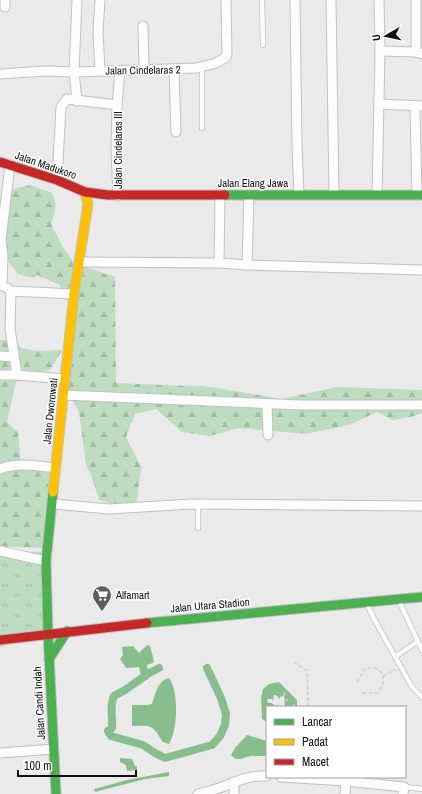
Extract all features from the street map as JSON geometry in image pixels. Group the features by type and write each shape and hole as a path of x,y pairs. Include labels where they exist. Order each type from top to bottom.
{"street":[{"path":"77,0 74,72 77,100"},
{"path":"100,0 98,32 100,71"},
{"name":"Jalan Cindelaras 2","path":"0,74 46,71 74,72 174,70 202,67 221,60 227,55 226,0"},
{"path":"295,0 299,195"},
{"path":"331,0 334,194"},
{"path":"377,195 380,51 379,0"},
{"path":"380,51 419,53 416,0"},
{"path":"142,70 144,67 143,26"},
{"name":"Jalan Cindelaras III","path":"118,196 116,149 117,105 120,70"},
{"path":"174,70 176,132"},
{"path":"57,180 61,107 66,99 117,105"},
{"path":"379,104 418,106 419,195"},
{"name":"Jalan Madukoro","path":"0,162 57,180 85,192"},
{"path":"10,165 1,240 3,256 1,286 11,291 74,294"},
{"name":"Jalan Elang Jawa","path":"85,192 118,196 334,194 419,195"},
{"name":"Jalan Dworowati","path":"48,634 46,561 74,294 88,204 85,192"},
{"path":"88,204 108,195"},
{"path":"219,263 220,195"},
{"path":"247,265 249,195"},
{"path":"80,262 219,263 422,270"},
{"path":"11,291 10,329 17,375"},
{"path":"0,356 14,357"},
{"path":"0,375 65,379"},
{"path":"63,395 301,405 422,405"},
{"path":"268,404 268,435"},
{"path":"0,469 12,466 56,468"},
{"path":"53,504 109,509 198,504 422,506"},
{"path":"0,551 46,561"},
{"name":"Jalan Utara Stadion","path":"0,640 178,620 422,597"},
{"name":"Jalan Candi Indah","path":"49,659 67,632"},
{"name":"Jalan Candi Indah","path":"48,634 56,794"},
{"path":"0,754 54,750"},
{"path":"198,794 222,790 241,779 266,776"},
{"path":"297,778 346,781 403,790"},
{"path":"345,794 346,781"},
{"path":"234,782 234,794"}],"lane":[{"path":"262,0 263,45"},
{"path":"202,67 202,128"},
{"path":"198,504 198,528"},
{"path":"398,599 422,650"},
{"path":"366,602 412,687 422,697"},
{"path":"395,657 418,641"},
{"path":"403,790 422,789"}],"path":[{"path":"294,662 307,671 309,706"},
{"path":"357,682 365,669 370,667 380,670 383,676 384,682 382,689 377,693 362,693"},
{"path":"383,676 401,667"},
{"path":"284,696 286,690"}],"green space":[{"path":"31,185 52,193 55,201 55,213 51,224 63,247 78,269 79,265 115,277 116,383 212,387 281,399 337,387 422,390 422,413 411,417 393,420 377,412 349,425 306,434 240,428 209,436 182,432 156,409 135,414 126,437 141,467 137,501 122,507 99,500 92,477 86,465 79,412 64,385 73,302 62,298 60,285 37,275 33,278 18,274 0,248 9,190"},
{"path":"0,340 14,340 21,348 37,351 62,350 51,369 16,382 7,422 18,432 21,462 49,472 46,548 0,546"},
{"path":"0,551 44,552 45,632 0,647"}],"shaded area":[{"path":"147,645 150,646 154,661 153,663 140,667 126,668 120,659 123,655 122,647 133,646 139,653"},
{"path":"169,678 176,701 176,720 169,744 163,742 151,727 132,726 132,705 152,704 159,685"},
{"path":"279,682 297,700 297,706 266,706 266,721 262,719 261,698 263,689 269,684"},
{"path":"247,735 266,741 265,756 251,756 236,759 231,755 235,748"},
{"path":"120,758 132,759 135,766 137,766 137,770 127,771 126,765 120,762"},
{"path":"169,772 169,776 145,779 95,792 94,789 127,780"}],"pier":[{"path":"274,695 280,699 280,697 284,696 285,706 275,706 272,703 268,703 267,699 272,699 273,701"}],"waterway":[{"path":"143,666 145,676"},
{"path":"159,668 114,696 111,708 112,728 108,731 111,736 143,745 165,758 212,745 220,736 225,725 226,714 221,698 207,668"}],"traffic: fast":[{"path":"225,195 422,195"},
{"path":"53,492 46,561 56,794"},
{"path":"147,623 422,597"},
{"path":"49,659 67,631"}],"traffic: slow":[{"path":"53,492 74,294 88,204 85,192"}],"traffic: jam":[{"path":"0,162 57,180 85,192 108,195 225,195"},
{"path":"0,640 147,623"}],"place":[{"name":"Alfamart","path":"102,612"}]}
